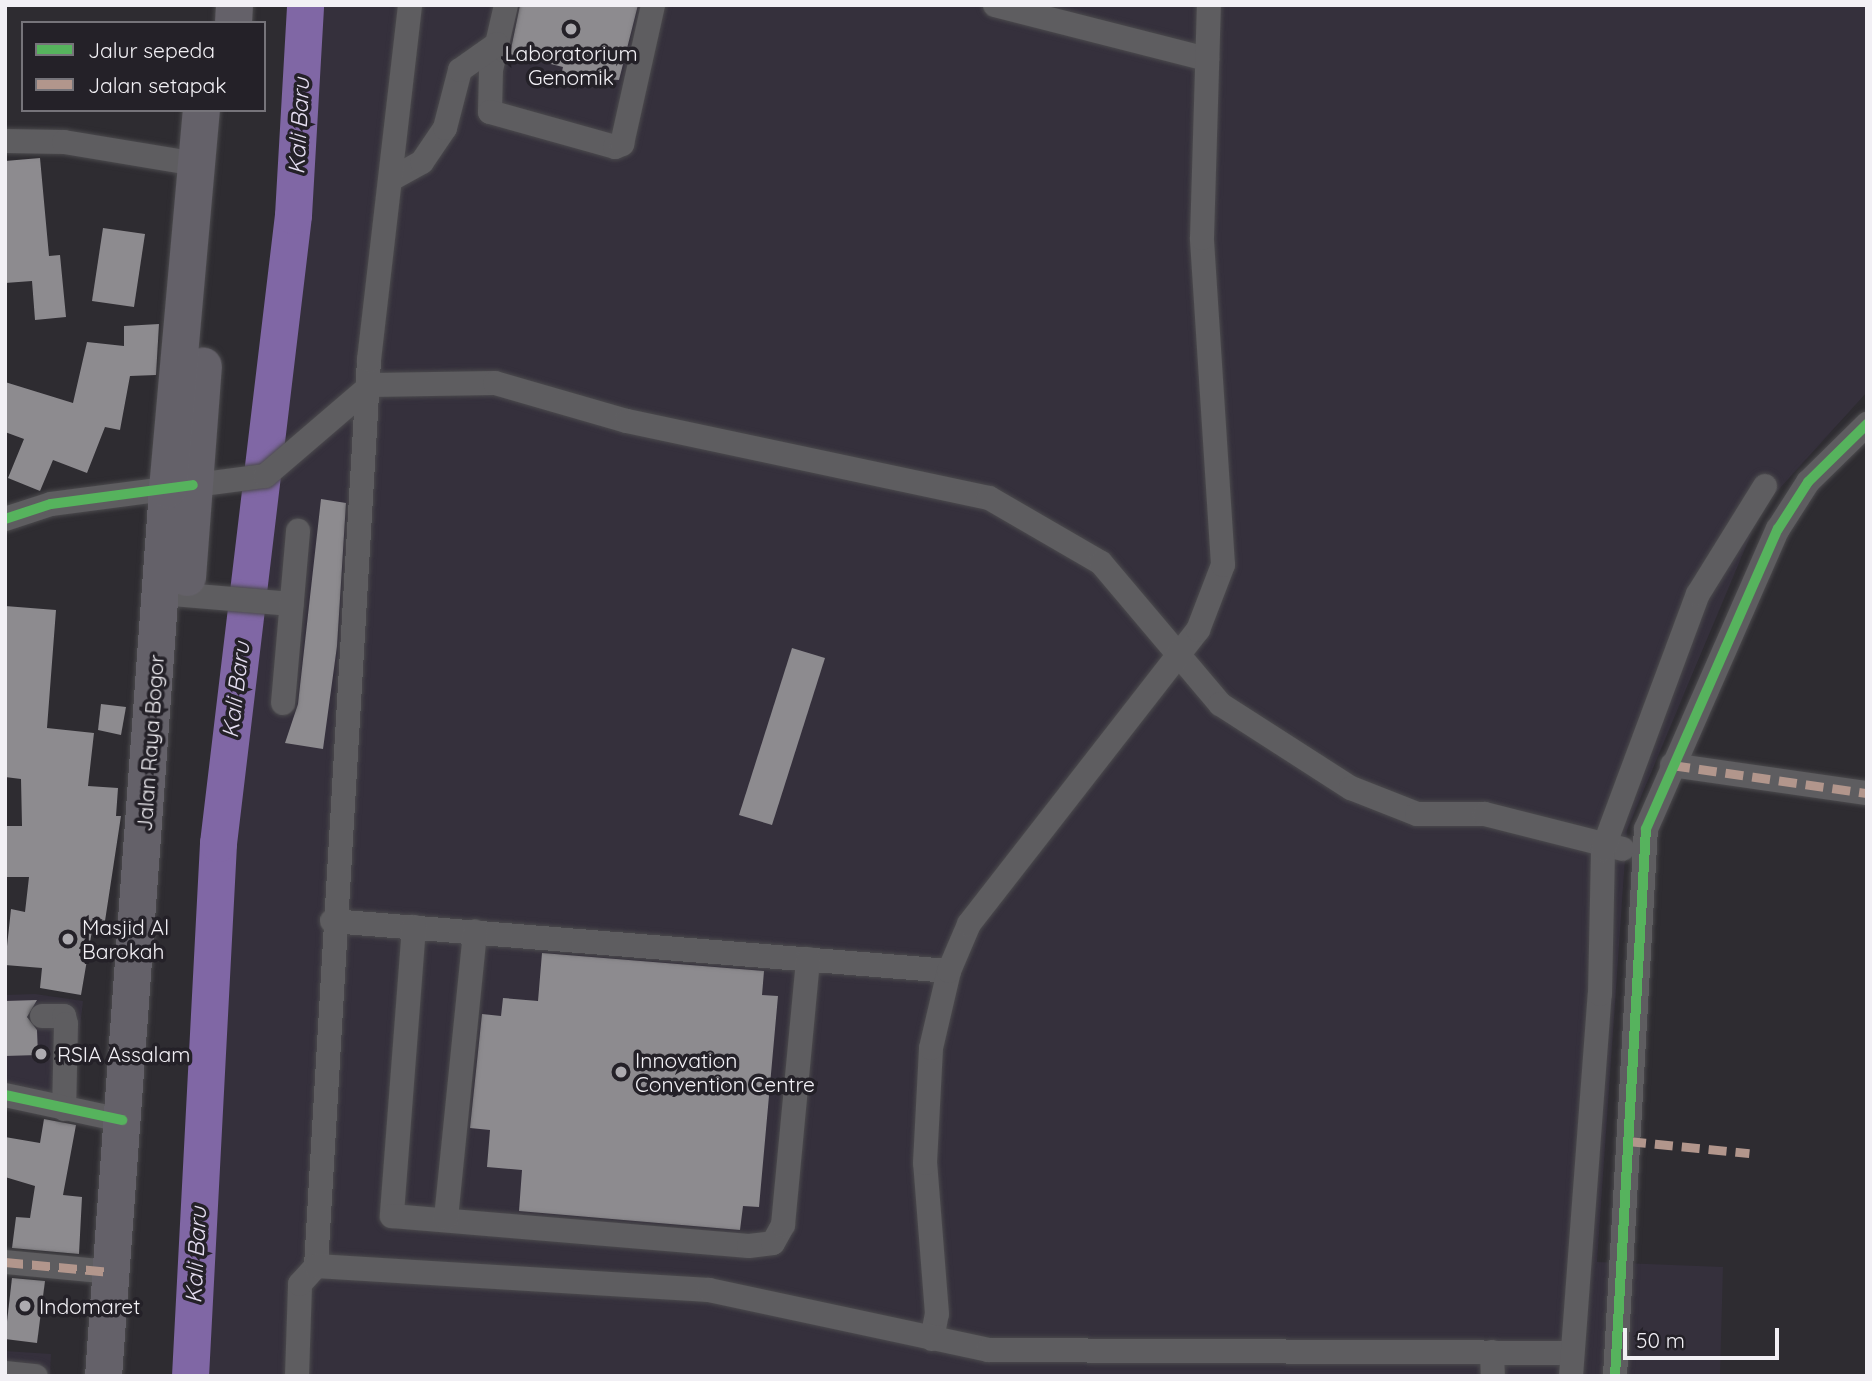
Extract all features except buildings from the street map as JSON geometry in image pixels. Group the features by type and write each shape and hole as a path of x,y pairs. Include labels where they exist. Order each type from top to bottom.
{"highway":[{"name":"Jalan Raya Bogor","path":"128,1376 201,112"},
{"name":"Jalan Raya Bogor","path":"180,487 225,112"},
{"name":"Jalan Raya Bogor","path":"103,1376 122,1120 173,594"}],"street":[{"path":"297,1376 299,1284 316,1266 332,920 371,385 374,300 395,177 410,5"},
{"path":"506,5 497,44 490,112 614,147 622,144 653,5"},
{"path":"995,5 1207,59"},
{"path":"932,1339 937,1314 925,1163 932,1048 949,971 968,924 1175,654 1198,630 1223,565 1202,238 1209,5"},
{"path":"395,177 422,162 445,128 460,70 497,44"},
{"path":"5,141 64,142 197,164"},
{"path":"5,519 51,504 253,477 371,385 495,383 627,421 989,498 1101,563 1175,654 1220,704 1351,788 1417,814 1485,814 1613,849"},
{"path":"1615,1376 1640,860 1672,765 1778,529 1808,482 1867,425"},
{"path":"316,1266 709,1290 988,1350 1571,1364 1613,849 1698,594 1765,486"},
{"path":"283,703 283,603 298,531"},
{"path":"173,594 283,603"},
{"path":"1672,765 1867,793"},
{"path":"332,920 949,971"},
{"path":"414,927 392,1216 773,1243 783,1226 808,959"},
{"path":"446,1218 475,931"},
{"path":"42,1016 64,1016 66,1024 64,1109"},
{"path":"5,1095 122,1120"},
{"path":"5,1262 111,1272"},
{"path":"5,1373 36,1376"}],"shaded area":[{"path":"295,5 1867,5 1867,392 1762,508 1627,830 1597,1262 1723,1267 1720,1376 192,1376"},
{"name":"RSIA Assalam","path":"35,994 83,1001 70,1117 5,1106 5,995"},
{"path":"5,1351 51,1354 50,1376 5,1376"}],"waterway":[{"name":"Kali Baru","path":"190,1376 218,843 293,215 305,5"}],"marked path":[{"path":"1672,765 1867,793"},
{"path":"1628,1141 1749,1153"},
{"path":"5,1262 111,1272"}],"cycle path":[{"path":"1615,1376 1646,829 1778,529 1808,482 1867,424"},
{"path":"5,519 51,504 193,485"},
{"path":"5,1095 122,1120"}],"place":[{"name":"Laboratorium Genomik","path":"571,29"},
{"name":"Masjid Al Barokah","path":"68,939"},
{"name":"RSIA Assalam","path":"41,1054"},
{"name":"Innovation Convention Centre","path":"621,1072"},
{"name":"Indomaret","path":"25,1306"}]}
